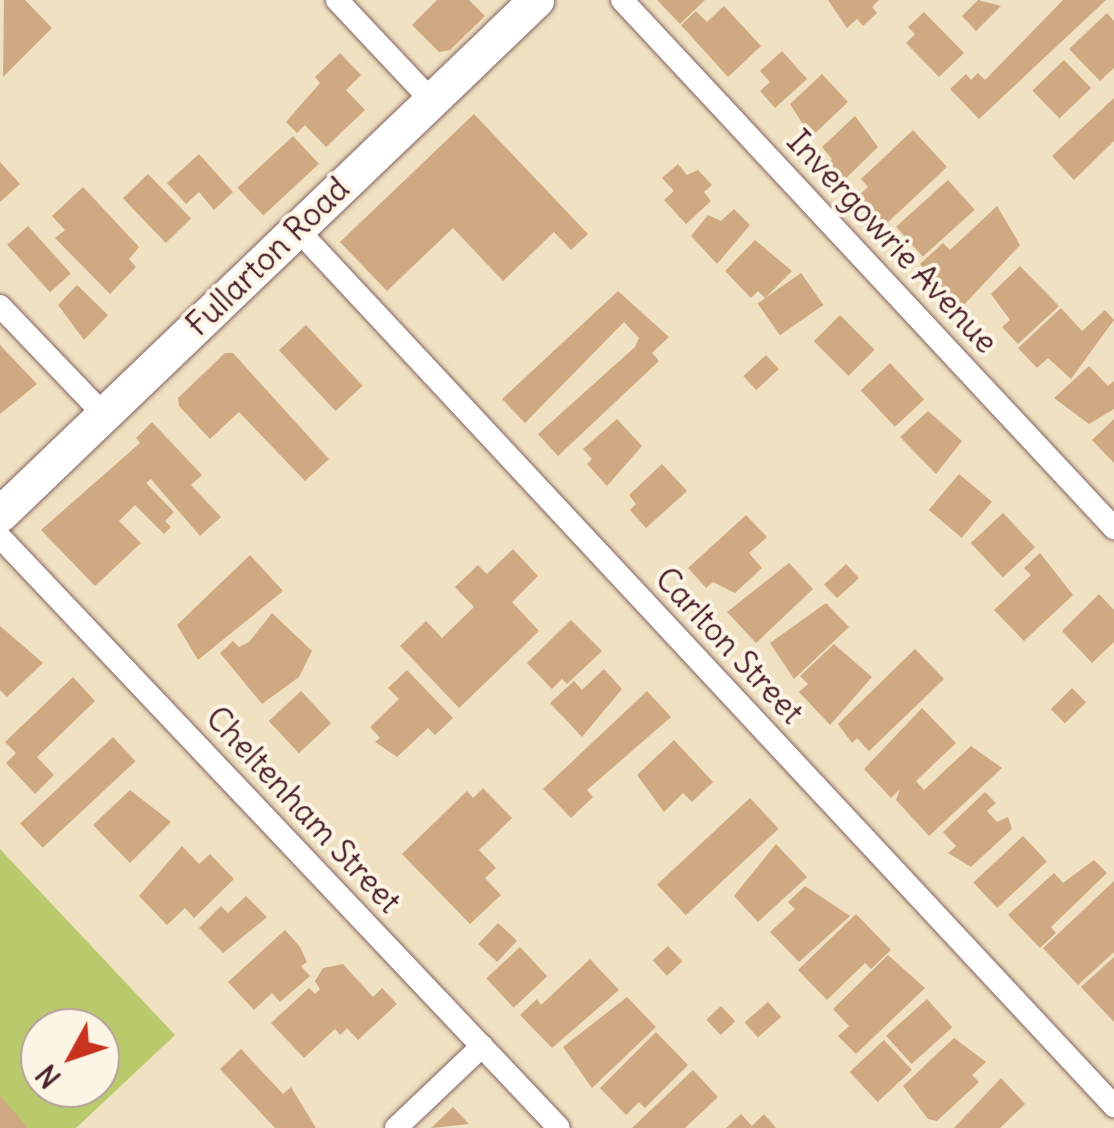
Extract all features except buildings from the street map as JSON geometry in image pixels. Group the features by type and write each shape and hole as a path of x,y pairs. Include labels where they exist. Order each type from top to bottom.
{"main road":[{"name":"Fullarton Road","path":"0,514 536,0"}],"street":[{"path":"336,0 432,100"},
{"name":"Invergowrie Avenue","path":"622,0 1114,528"},
{"name":"Carlton Street","path":"297,229 1114,1106"},
{"path":"0,306 104,414"},
{"name":"Cheltenham Street","path":"0,537 559,1128"},
{"path":"396,1128 482,1046"}],"green space":[{"path":"0,849 175,1035 120,1087 120,1008 20,1008 20,1108 97,1108 76,1128 0,1128"}]}
